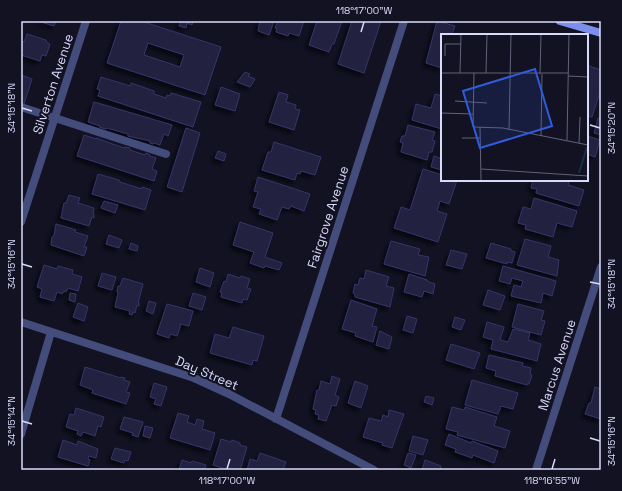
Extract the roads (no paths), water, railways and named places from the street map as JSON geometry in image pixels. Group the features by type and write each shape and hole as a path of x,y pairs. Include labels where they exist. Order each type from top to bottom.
{"street":[{"name":"Silverton Avenue","path":"21,222 24,203 55,118 86,21"},
{"name":"Fairgrove Avenue","path":"276,420 404,21"},
{"path":"560,21 601,33"},
{"path":"21,107 166,154"},
{"name":"Marcus Avenue","path":"536,470 601,267"},
{"name":"Day Street","path":"21,322 194,378 229,394 276,420 374,470"},
{"path":"21,434 24,412 51,332"}]}
